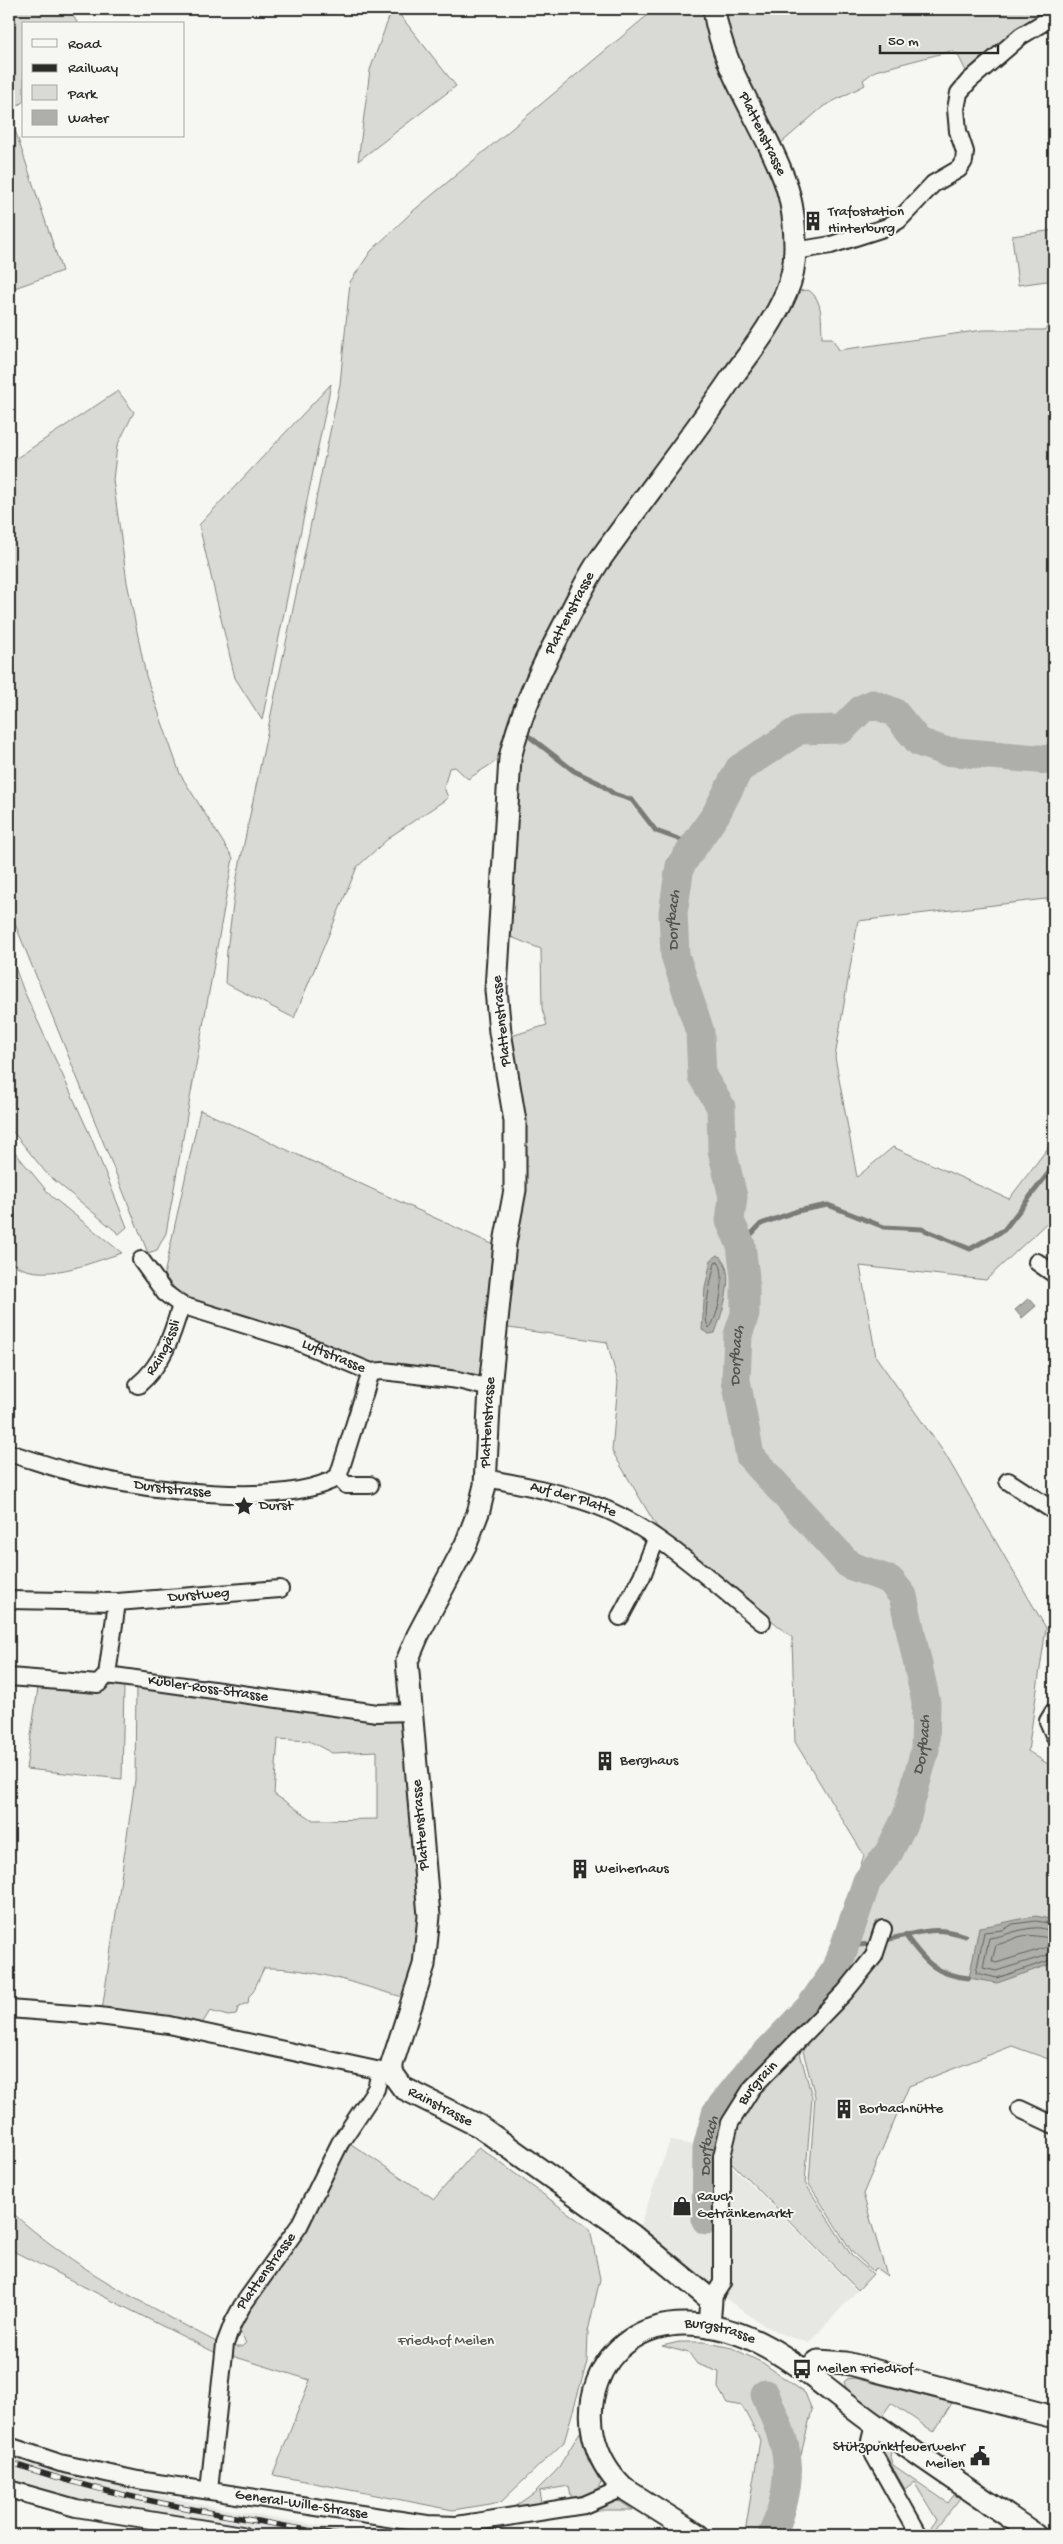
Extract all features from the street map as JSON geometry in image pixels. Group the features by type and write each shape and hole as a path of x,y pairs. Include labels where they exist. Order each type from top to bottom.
{"street":[{"name":"Plattenstrasse","path":"209,2490 225,2344 233,2323 299,2226 340,2144 386,2073 424,1964 429,1916 407,1661 474,1528 486,1478 490,1388 505,1243 515,1190 515,1122 500,1032 496,990 510,758 519,721 537,677 598,563 688,441 771,322 787,291 795,251 792,207 781,170 727,62 716,26 714,9"},
{"path":"795,251 831,245 887,227 899,220 933,184 959,169 964,162 965,152 958,131 956,109 959,93 969,80 1021,36 1054,16"},
{"path":"141,1260 164,1293 181,1305"},
{"path":"1037,1262 1054,1274"},
{"name":"Luftstrasse","path":"181,1305 294,1340 371,1372 383,1371 458,1380 490,1388"},
{"name":"Raingässli","path":"138,1385 151,1374 159,1362 174,1332 181,1305"},
{"path":"370,1485 346,1485 338,1477 371,1372"},
{"name":"Durststrasse","path":"9,1453 81,1475 157,1488 200,1492 277,1493 320,1484 338,1477"},
{"name":"Auf der Platte","path":"486,1478 531,1487 601,1507 678,1554 762,1622"},
{"path":"1008,1481 1054,1511"},
{"path":"620,1618 639,1582 656,1539"},
{"name":"Durstweg","path":"9,1600 117,1602 280,1589"},
{"path":"107,1675 117,1602"},
{"name":"Kübler-Ross-Strasse","path":"9,1677 98,1684 107,1675 376,1713 411,1712"},
{"path":"1054,1711 1048,1721 1054,1735"},
{"name":"Burgrain","path":"711,2300 722,2283 722,2156 730,2123 752,2088 845,1992 874,1956 883,1929"},
{"path":"9,2009 105,2017 169,2025 386,2073"},
{"name":"Rainstrasse","path":"386,2073 404,2088 479,2126 617,2225 711,2300"},
{"path":"1020,2109 1054,2125"},
{"path":"709,2326 711,2300"},
{"name":"Burgstrasse","path":"698,2535 623,2488 605,2467 594,2441 590,2416 598,2382 607,2364 621,2348 648,2331 674,2324 709,2326 730,2331 776,2350 874,2425 1036,2535"},
{"path":"805,2371 818,2361 846,2363 1054,2417"},
{"path":"874,2425 870,2441 874,2455 919,2535"},
{"name":"General-Wille-Strasse","path":"9,2446 60,2463 138,2480 419,2523 457,2525 584,2505 623,2488"},
{"path":"12,2490 76,2508 242,2535"}],"shaded area":[{"path":"670,2141 714,2148 857,2291 809,2343 784,2335 762,2324 703,2283 639,2228"},
{"path":"9,2453 89,2479 208,2506 372,2535 280,2535 80,2500 9,2482"}],"green space":[{"path":"9,9 69,9 77,22 22,22 22,102 9,112"},
{"path":"392,9 395,9 456,86 358,161 370,70"},
{"path":"655,9 706,9 769,161 788,220 784,278 767,316 590,562 501,758 468,779 455,767 449,768 444,787 448,798 391,836 357,867 294,1018 225,983 227,950 236,882 340,384 350,282 371,251 413,211"},
{"path":"719,9 1054,9 979,59 966,71 958,55 951,51 875,71 863,80 865,85 824,106 779,145 731,59"},
{"path":"9,112 62,271 9,290"},
{"path":"1054,230 1054,280 1018,285 1012,236"},
{"path":"808,290 817,299 819,305 822,338 832,338 839,350 983,330 1044,330 1054,322 1054,898 858,921 835,1057 857,1177 893,1147 1009,1199 1054,1140 1054,1216 986,1280 860,1266 876,1357 945,1454 1046,1628 1028,1751 1054,1768 1054,2061 1012,2046 909,2086 863,2194 887,2276 876,2268 873,2271 852,2252 809,2184 815,2096 803,2051 864,1855 795,1742 792,1637 657,1527 612,1451 618,1382 607,1342 502,1327 508,1037 547,1025 542,1009 541,949 506,935 518,756 524,729 600,572 793,295 799,291"},
{"path":"331,384 262,720 235,678 199,525"},
{"path":"118,391 134,412 117,446 113,480 127,582 146,676 180,774 233,858 166,1233 157,1250 148,1253 9,909 9,463"},
{"path":"9,951 23,989 91,1137 127,1227 119,1234 47,1174 9,1127"},
{"path":"200,1110 494,1245 481,1375 427,1367 366,1364 182,1297 164,1275"},
{"path":"9,1145 51,1196 122,1253 79,1267 49,1272 35,1272 21,1268 9,1261"},
{"path":"112,1684 124,1686 122,1779 26,1769 38,1688 101,1692"},
{"path":"136,1686 401,1722 418,1911 415,1960 403,1997 352,1982 300,1970 264,1968 253,1992 249,1996 248,2004 238,2008 236,2015 228,2016 210,2011 200,2027 102,2011 135,1780","holes":["278,1739 309,1741 332,1753 377,1751 377,1819 313,1820 274,1794"]},
{"path":"798,2046 812,2097 805,2183 851,2255 873,2274 858,2290 728,2159 731,2139 754,2090"},
{"name":"Friedhof Meilen","path":"351,2144 434,2199 479,2147 590,2229 600,2279 588,2331 587,2362 564,2442 501,2502 453,2510 273,2475 310,2380 229,2355 234,2347 241,2347 246,2343 238,2330 239,2325"},
{"path":"9,2210 84,2268 136,2299 220,2344 216,2353 9,2249"},
{"path":"679,2342 704,2342 732,2348 763,2363 805,2393 812,2410 793,2486 768,2535 747,2535 745,2532 760,2440 742,2406 727,2403 718,2388 719,2372 697,2364 689,2353 662,2346"},
{"path":"854,2378 952,2403 934,2432 891,2403 882,2416 847,2390 844,2382 847,2379"},
{"path":"580,2432 588,2460 601,2482 599,2486 589,2494 572,2500 569,2486 539,2491 541,2503 514,2507 534,2493 557,2470"},
{"path":"884,2446 891,2452 890,2457 893,2465 948,2503 954,2495 960,2498 931,2535 928,2531 937,2520 914,2482 905,2489 884,2452"},
{"path":"617,2501 633,2510 598,2510 598,2507"}],"water":[{"path":"718,1255 724,1262 727,1271 727,1292 715,1333 709,1334 702,1330 705,1288 711,1260"},
{"path":"1029,1298 1036,1306 1022,1318 1015,1310"},
{"path":"1036,1916 1054,1920 1054,1963 997,1983 969,1978 979,1927"}],"waterway":[{"name":"Dorfbach","path":"706,2220 707,2148 716,2113 751,2069 810,2007 837,1968 867,1881 889,1852 907,1816 925,1750 926,1702 903,1596 890,1580 849,1565 750,1456 736,1380 738,1335 745,1314 745,1277 741,1245 730,1221 733,1197 722,1150 721,1107 702,1076 700,1032 675,955 673,913 680,866 716,814 739,769 799,730 842,729 862,709 873,704 894,712 919,742 944,751 1049,760 1054,757"},
{"path":"530,737 574,771 599,783 614,794 632,800 656,831 695,845"},
{"path":"741,1245 761,1224 797,1211 828,1205 884,1227 922,1229 970,1249 1004,1230 1054,1166"},
{"path":"886,1940 926,1931 944,1931 965,1936"},
{"path":"906,1936 932,1966 948,1974 969,1978"},
{"path":"845,1946 871,1944"},
{"name":"Dorfbach","path":"765,2394 781,2435 787,2465 786,2489 772,2535"}],"railway":[{"path":"9,2462 49,2475 130,2496 336,2535"}],"place":[{"name":"Trafostation Hinterburg","path":"813,221"},
{"name":"Durst","path":"244,1506"},
{"name":"Berghaus","path":"605,1761"},
{"name":"Weiherhaus","path":"580,1869"},
{"name":"Borbachnütte","path":"844,2109"},
{"name":"Rauch Getränkemarkt","path":"682,2206"},
{"name":"Meilen Friedhof","path":"802,2369"},
{"name":"Stützpunktfeuerwehr Meilen","path":"980,2456"}]}
